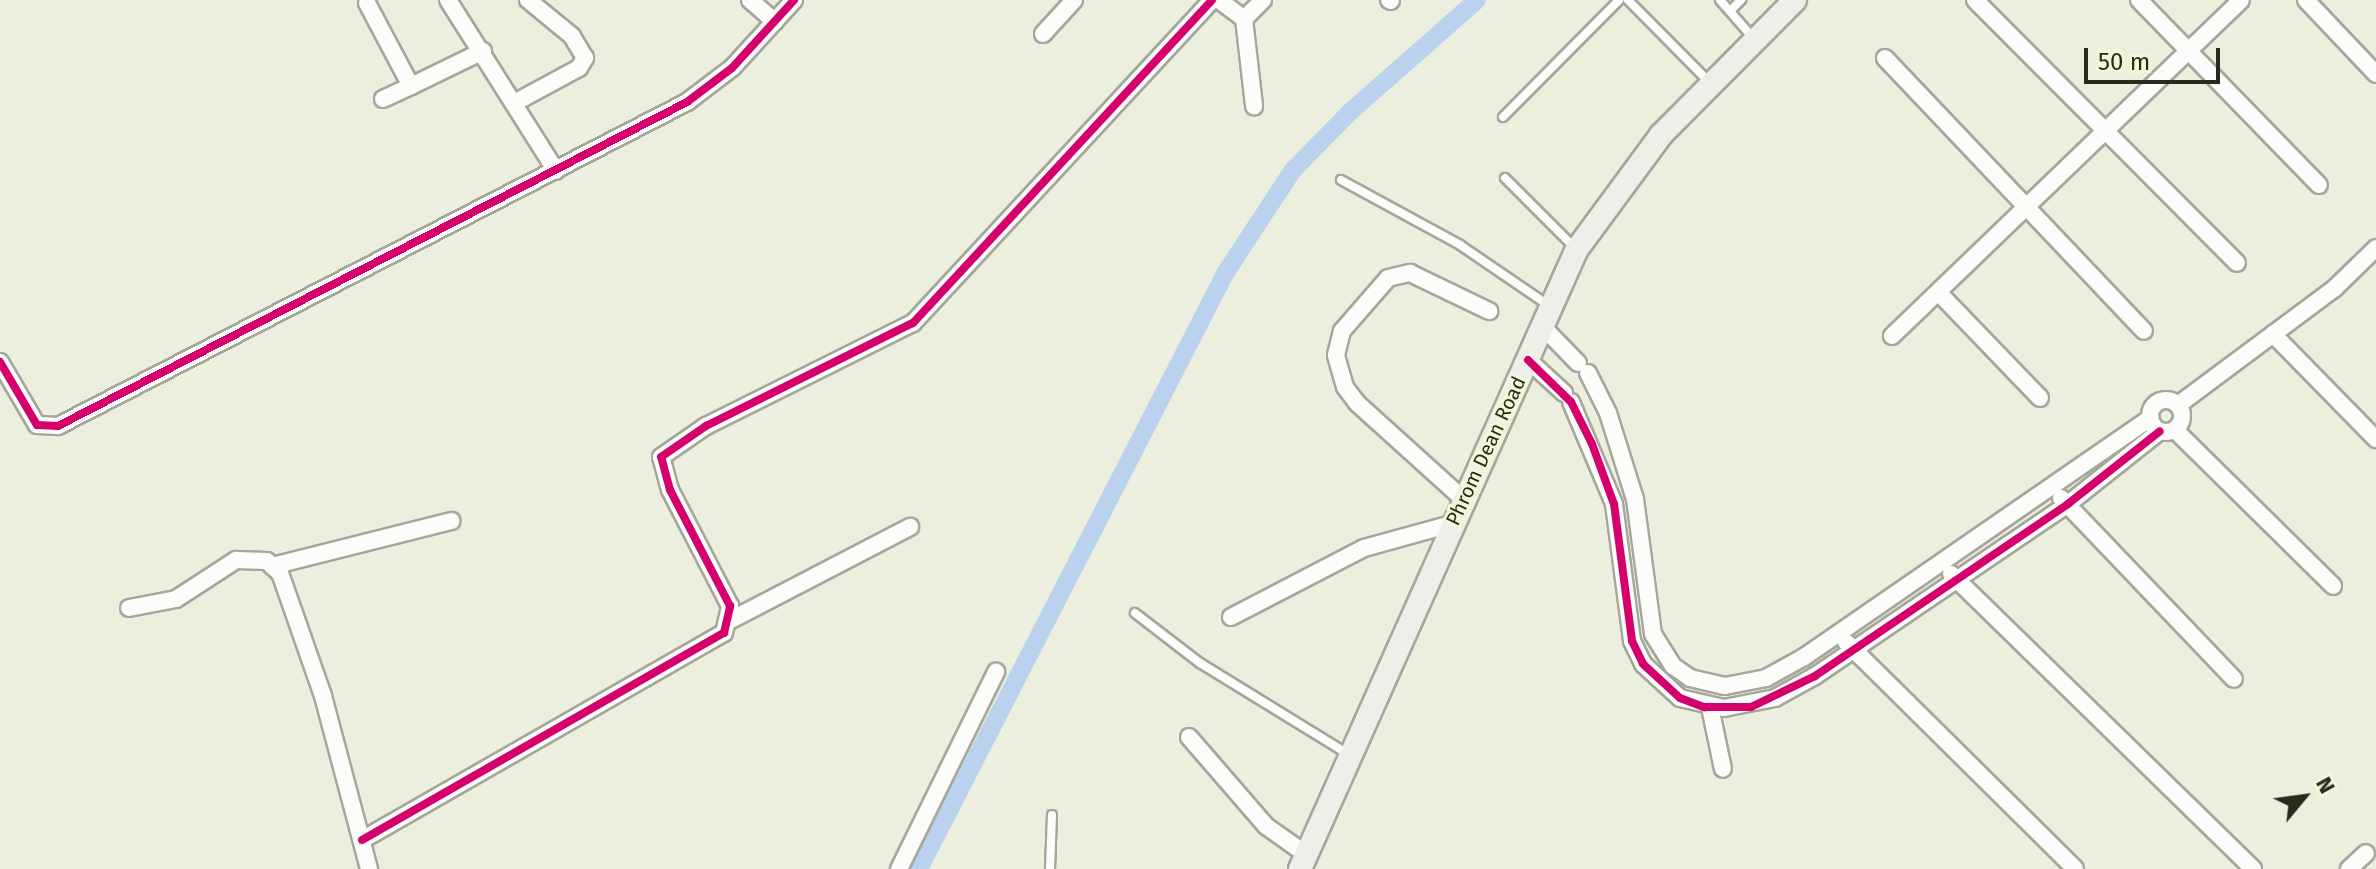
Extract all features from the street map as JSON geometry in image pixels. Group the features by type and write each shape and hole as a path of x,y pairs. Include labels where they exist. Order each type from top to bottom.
{"main road":[{"name":"Phrom Dean Road","path":"1304,862 1462,498 1577,249 1661,135 1795,0"}],"street":[{"path":"448,0 516,102 556,171"},
{"path":"516,102 579,68 585,58 572,36 528,0"},
{"path":"750,0 775,22"},
{"path":"0,362 37,425 58,426 556,171 713,85 794,0"},
{"path":"1043,34 1074,0"},
{"path":"362,840 724,633 731,620 730,606 670,490 661,457 706,426 913,323 1212,0"},
{"path":"1219,0 1244,19 1254,106"},
{"path":"1244,19 1263,0"},
{"path":"1975,0 2102,134 2237,263"},
{"path":"2139,0 2319,185"},
{"path":"1892,336 2241,0"},
{"path":"367,3 411,86"},
{"path":"2313,3 2376,74"},
{"path":"383,99 483,51"},
{"path":"1885,58 2144,331"},
{"path":"2333,586 2162,426 2159,401 2178,405 2342,282 2376,249"},
{"path":"1462,498 1357,403 1345,387 1336,355 1342,331 1388,278 1410,273 1489,311"},
{"path":"1938,292 2040,398"},
{"path":"1545,316 1587,374 1635,499 1646,555 1653,634 1673,666 1690,678 1709,685 1747,685 1838,633 2049,490 2162,426 2182,418 2178,405"},
{"path":"2273,334 2376,439"},
{"path":"1528,360 1570,401 1614,504 1624,561 1632,641 1643,664 1680,698 1710,707 1751,707 1775,698 1853,650 2068,504 2162,426"},
{"path":"1570,401 1587,374"},
{"path":"2049,490 2068,504 2234,679"},
{"path":"272,566 451,521"},
{"path":"1231,617 1364,548 1451,524"},
{"path":"731,620 910,527"},
{"path":"1624,561 1646,555"},
{"path":"129,608 176,599 236,560 255,558 272,566 292,602 323,696 369,869"},
{"path":"1941,564 2253,869"},
{"path":"1838,633 2075,869"},
{"path":"899,869 996,672"},
{"path":"1710,707 1723,769"},
{"path":"1189,737 1266,826 1304,862"},
{"path":"2349,869 2366,853"}],"lane":[{"path":"1503,117 1619,0"},
{"path":"1628,0 1711,84"},
{"path":"1720,0 1754,39"},
{"path":"1730,11 1741,0"},
{"path":"1505,178 1577,249"},
{"path":"1341,180 1460,245 1545,316"},
{"path":"1135,613 1200,663 1350,756"},
{"path":"1050,869 1052,815"}],"waterway":[{"path":"919,869 1226,272 1293,170 1350,112 1477,0"}],"cycle path":[{"path":"0,362 37,425 58,426 687,102 732,68 794,0"},
{"path":"362,840 724,633 730,606 670,490 661,457 706,426 913,323 1212,0"},
{"path":"1528,360 1571,402 1592,444 1614,504 1632,641 1643,664 1680,698 1704,707 1751,707 1815,676 2068,504 2160,431"}]}
